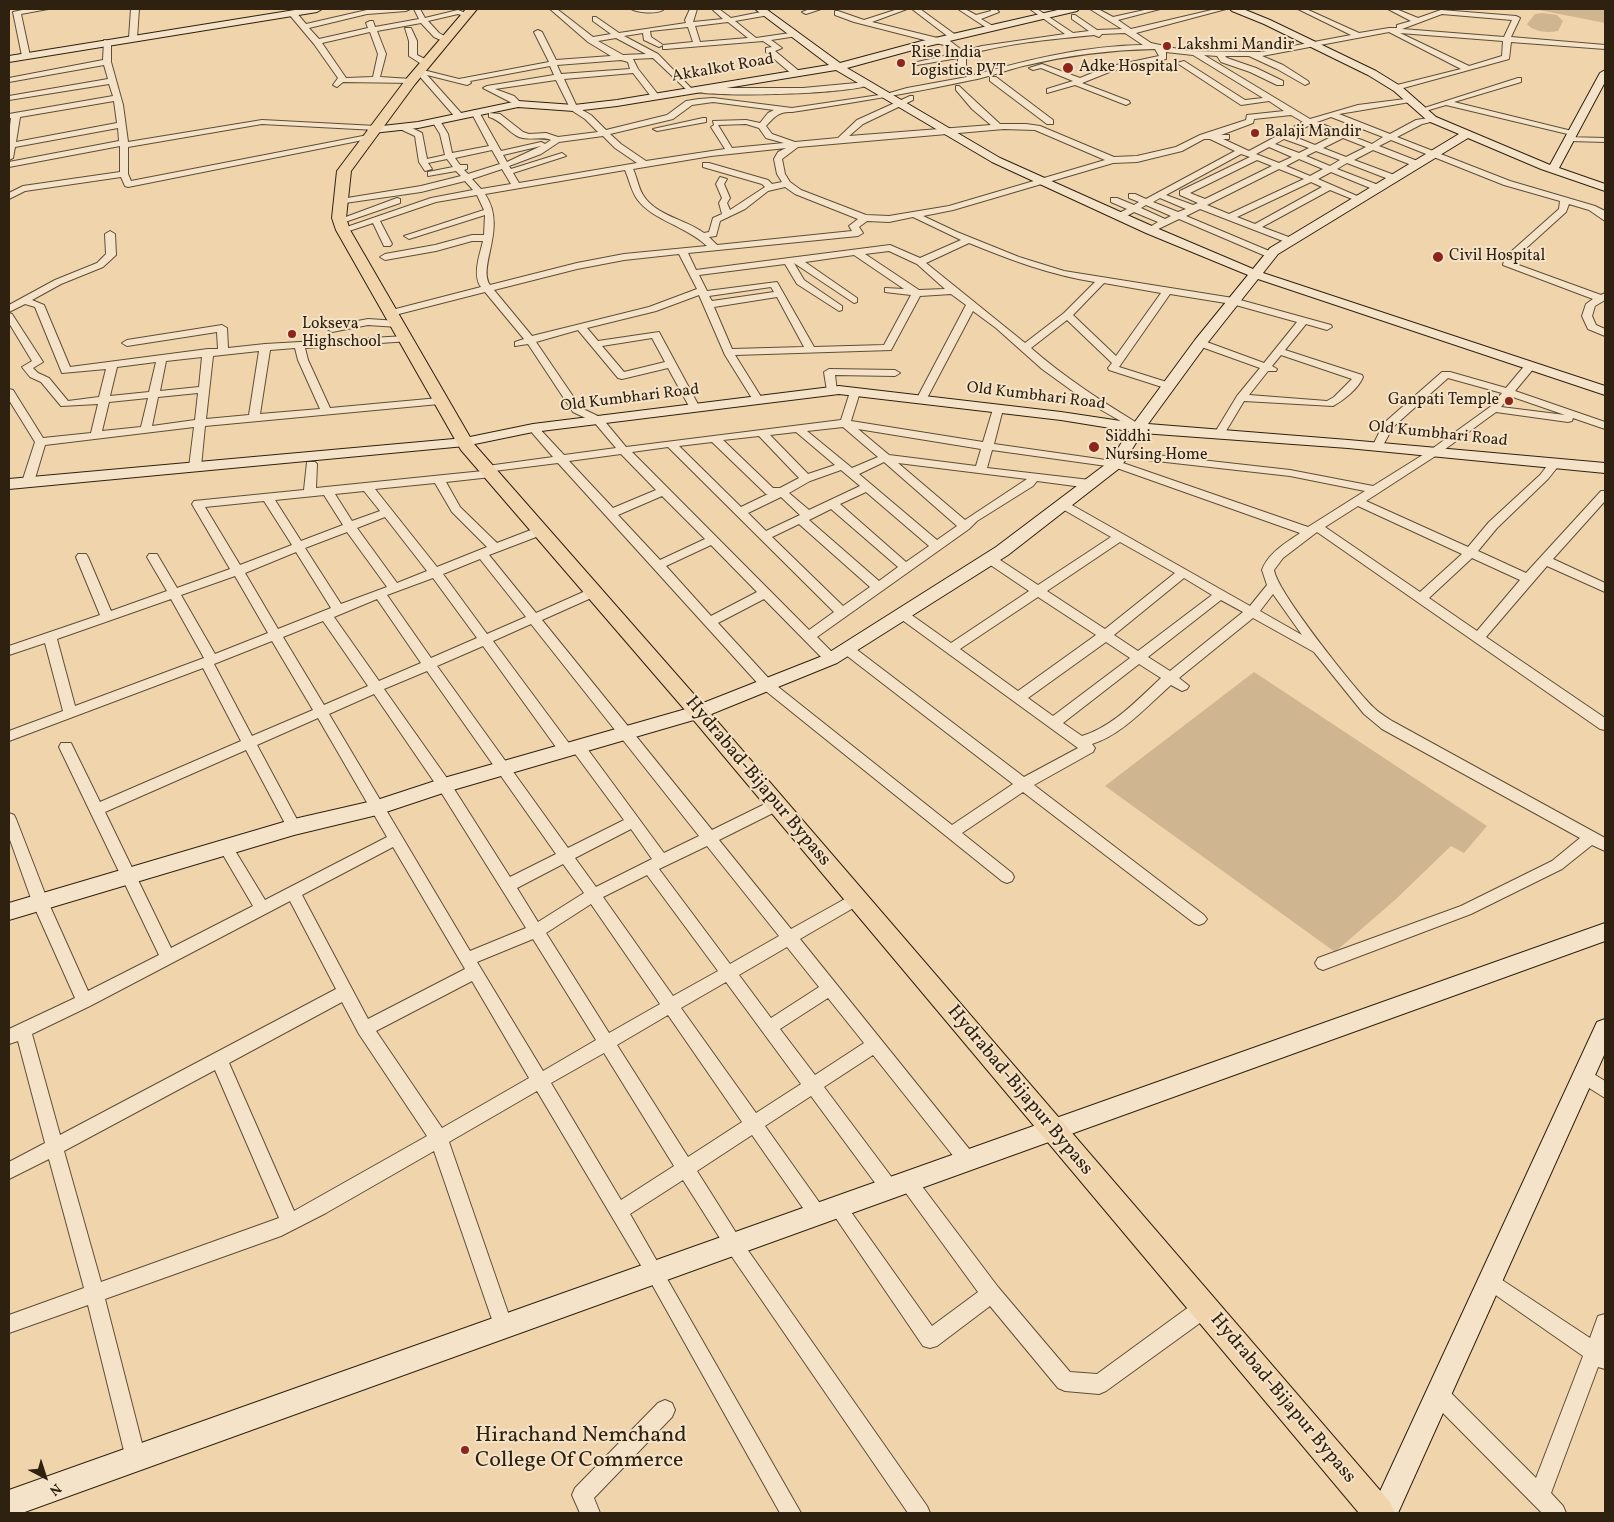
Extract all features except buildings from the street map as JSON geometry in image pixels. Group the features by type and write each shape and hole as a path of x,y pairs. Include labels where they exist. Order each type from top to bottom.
{"main road":[{"path":"341,218 344,171 418,71 467,11"},
{"name":"Hydrabad-Bijapur Bypass","path":"341,218 439,401 466,444 698,712 1379,1513"}],"street":[{"path":"26,56 17,12 44,9"},
{"path":"133,38 134,9"},
{"path":"9,59 288,12 317,9"},
{"path":"304,27 367,12 406,9"},
{"path":"416,9 438,38 445,40"},
{"path":"553,9 591,40 614,55 630,61 656,97"},
{"path":"635,9 659,9 656,13 663,27"},
{"path":"693,9 689,20 695,40"},
{"path":"715,9 755,40"},
{"path":"806,12 818,9"},
{"path":"867,21 904,9"},
{"path":"916,9 953,36"},
{"path":"961,9 990,28"},
{"path":"975,18 995,12 993,9"},
{"path":"1033,9 1073,36"},
{"path":"1093,9 1112,19 1148,45 1194,53 1219,54 1250,54 1313,44 1329,38 1391,30 1441,12 1516,18 1508,39 1506,57 1396,88"},
{"path":"1112,19 1157,9"},
{"path":"917,63 991,46 1042,38 1148,29 1223,9"},
{"path":"1235,9 1343,58 1396,88 1432,119 1553,169 1605,188"},
{"path":"1301,9 1358,35"},
{"path":"1392,9 1418,21"},
{"path":"317,42 423,20 442,12 467,11"},
{"path":"591,40 663,27 730,20 763,11 838,67 996,160 1150,230 1255,274 1605,391"},
{"path":"288,12 317,42 342,78 339,82 376,79 418,71 487,88 511,98 518,104"},
{"path":"367,12 371,30 382,54 376,79"},
{"path":"1074,13 1096,33 1118,48"},
{"name":"Akkalkot Road","path":"372,132 518,104 574,108 656,97 838,67 953,36 1044,16 1074,13"},
{"path":"838,14 937,40 951,46 962,54"},
{"path":"596,19 617,35 656,56 693,90 772,91 840,88 867,84"},
{"path":"408,30 413,41 413,56 418,71 459,116"},
{"path":"646,30 647,38 663,46 695,40 755,40 794,34"},
{"path":"1391,30 1605,47"},
{"path":"1391,30 1468,69"},
{"path":"733,32 743,31"},
{"path":"538,32 574,108 579,110 612,140 646,164"},
{"path":"695,40 704,35"},
{"path":"765,39 778,48 769,50 796,73"},
{"path":"106,42 107,62 118,101 124,144 124,174 128,184 372,132"},
{"path":"840,140 860,122 893,99 1021,64 1086,51 1118,48 1157,47 1163,53 1163,57 1110,68 1078,82 1050,91"},
{"path":"1194,53 1292,112 1301,126 1365,151 1398,176"},
{"path":"962,54 962,65 972,78"},
{"path":"1219,54 1224,60 1253,70 1280,83"},
{"path":"1250,54 1280,67 1305,83"},
{"path":"459,81 554,63 656,56"},
{"path":"107,62 9,81 12,116 10,152 122,128"},
{"path":"1181,63 1244,103 1268,99"},
{"path":"431,174 538,152 557,140 606,133 670,117 689,103 699,101 713,100 792,110 893,99 959,88 1042,66 1126,103"},
{"path":"487,88 579,74 636,71"},
{"path":"1553,169 1602,84 1605,73"},
{"path":"993,79 1050,122"},
{"path":"1422,110 1518,80"},
{"path":"9,98 112,81"},
{"path":"9,98 112,81"},
{"path":"959,88 997,126"},
{"path":"772,91 777,104 784,108"},
{"path":"1198,205 1183,193 1301,126 1331,114 1376,104 1410,100"},
{"path":"70,115 118,101"},
{"path":"12,116 118,101"},
{"path":"1447,103 1571,136 1605,140"},
{"path":"762,126 771,114 784,108"},
{"path":"475,112 516,186"},
{"path":"800,145 781,154 778,159 781,174 787,184 798,192 865,218 889,219 915,216 950,208 1113,160 1138,159 1164,153 1250,121 1250,117 1292,112"},
{"path":"1331,114 1390,137"},
{"path":"492,115 520,134 528,137 546,135 557,140"},
{"path":"1321,118 1381,142 1398,176"},
{"path":"1229,216 1311,178 1419,122 1432,119"},
{"path":"612,140 703,120"},
{"path":"436,121 444,132 445,146 449,156 457,169 466,176 479,192 489,211 488,238 481,275 483,283 488,290 531,341 577,410 598,420 623,450 831,659"},
{"path":"9,165 262,122 372,132"},
{"path":"730,151 715,125 746,122 762,126 770,136 800,145"},
{"path":"341,218 375,219 434,200 646,164 730,151 800,145 874,135 919,135 997,126 1026,126 1037,128 1113,160"},
{"path":"1301,126 1365,151 1398,176"},
{"path":"1150,230 1360,126"},
{"path":"404,127 419,135 423,162 438,184"},
{"path":"9,912 294,827 377,807 444,785 698,712 831,659 990,559 1090,484 1118,459 1138,428 1200,343 1271,255 1467,134"},
{"path":"1209,136 1226,137"},
{"path":"1209,136 1299,156 1330,168 1398,176"},
{"path":"1390,137 1398,176"},
{"path":"341,218 406,192 466,176 541,144"},
{"path":"1263,147 1321,173 1507,183 1592,208 1602,213 1605,218"},
{"path":"1263,147 1280,166 1330,186"},
{"path":"1120,216 1160,195 1263,147 1312,150 1343,162 1398,176"},
{"path":"423,162 449,156 502,160 562,156"},
{"path":"706,164 765,182 769,186"},
{"path":"628,168 633,176 636,190 650,207 660,215 689,227 715,248"},
{"path":"9,187 23,189 124,174"},
{"path":"1255,226 1330,186 1398,176"},
{"path":"723,179 720,184 726,198 723,203 727,215"},
{"path":"702,236 713,234 716,220 742,207 761,190 769,186 787,184"},
{"path":"9,196 16,195 23,189"},
{"path":"1160,195 1198,205 1291,241"},
{"path":"1132,196 1271,255"},
{"path":"1114,200 1165,222"},
{"path":"1565,200 1564,210 1508,259 1508,265 1603,297"},
{"path":"341,218 397,201"},
{"path":"409,236 489,211"},
{"path":"915,216 1016,259 1062,274 1233,302 1328,327"},
{"path":"25,301 39,305 66,372 208,352 299,344 398,326 488,290 596,262 624,257 858,233 854,226 865,218"},
{"path":"375,219 387,244"},
{"path":"1224,234 1244,222"},
{"path":"9,309 58,282 100,265 110,255 110,234"},
{"path":"385,257 436,248 472,238 488,238"},
{"path":"920,262 968,240"},
{"path":"693,272 890,248 920,262 953,291 1000,326 1046,367 1093,401 1138,428"},
{"path":"682,251 703,292 729,352 758,400"},
{"path":"857,252 917,293"},
{"path":"792,261 854,300"},
{"path":"792,261 800,282 839,308"},
{"path":"1025,348 1067,315 1101,281"},
{"path":"519,344 580,326 642,313 703,292 774,284 811,350"},
{"path":"888,290 917,293 953,291"},
{"path":"1166,291 1113,368 1169,386"},
{"path":"729,352 887,348 917,293"},
{"path":"708,305 779,294"},
{"path":"1603,297 1591,304 1587,316 1592,327 1605,333"},
{"path":"921,400 971,305"},
{"path":"1067,315 1117,362"},
{"path":"9,316 38,362 27,367 34,374 45,380 65,404 205,389"},
{"path":"1219,434 1241,398 1269,368 1278,351 1304,320"},
{"path":"332,329 368,322 398,326"},
{"path":"580,326 622,376 670,364"},
{"path":"128,343 222,328 222,351"},
{"path":"596,344 655,334 695,408"},
{"path":"1200,343 1269,368"},
{"path":"299,344 303,360 326,411"},
{"path":"254,418 266,347"},
{"path":"1241,398 1329,404 1338,399 1357,380 1358,377 1278,351"},
{"path":"195,467 208,352"},
{"path":"146,429 162,358"},
{"path":"96,435 112,365"},
{"path":"1530,366 1494,408 1433,453 1313,530 1272,561 1268,568 1273,585 1320,651 1377,718 1605,845"},
{"path":"832,391 829,372 896,373"},
{"path":"1377,447 1388,425 1446,374 1509,392 1601,424"},
{"name":"Old Kumbhari Road","path":"466,444 533,428 832,391 998,409 1138,428 1605,468"},
{"path":"9,392 40,442 28,482"},
{"path":"845,424 855,392"},
{"path":"40,442 200,423 439,401"},
{"path":"1494,408 1601,424"},
{"path":"981,469 998,409"},
{"path":"845,424 965,526"},
{"path":"791,1513 656,1273 470,966 198,504 439,480 623,450 845,424 988,446 1290,473 1375,490"},
{"path":"533,428 766,685 1007,877"},
{"path":"799,429 937,546"},
{"path":"762,433 806,479"},
{"path":"714,438 770,491 782,492 805,518 878,587"},
{"path":"9,491 310,464 466,444"},
{"path":"9,484 466,444"},
{"path":"671,444 842,613"},
{"path":"740,512 806,479 885,458 1090,484"},
{"path":"1118,459 1313,530 1422,598 1605,725"},
{"path":"310,464 310,494"},
{"path":"1422,598 1470,553 1493,525 1544,477 1554,464"},
{"path":"809,636 974,518 1029,484 1034,477"},
{"path":"439,480 456,509 495,548"},
{"path":"764,536 868,487"},
{"path":"368,488 485,640 632,822 656,864 728,973 812,1085 1065,1381 1099,1384 1204,1308"},
{"path":"610,514 664,491"},
{"path":"328,492 349,526 394,588"},
{"path":"1478,638 1528,579 1605,494"},
{"path":"268,498 377,688 444,785 734,1245 920,1513"},
{"path":"1357,501 1528,579"},
{"path":"833,504 906,568"},
{"path":"1063,504 1320,651"},
{"path":"9,651 237,571 387,512"},
{"path":"9,736 209,661 540,531"},
{"path":"951,649 1040,592 1120,536"},
{"path":"658,566 713,540"},
{"path":"482,554 968,1161"},
{"path":"82,557 107,617"},
{"path":"153,557 174,593 294,827"},
{"path":"990,559 1182,686"},
{"path":"1545,560 1605,588"},
{"path":"1018,698 1106,635 1183,573"},
{"path":"1080,742 1097,737 1125,718 1170,678 1252,612 1273,585"},
{"path":"96,810 594,592"},
{"path":"709,622 766,593"},
{"path":"380,594 754,1124 828,1212 930,1339 991,1294"},
{"path":"1054,723 1221,594"},
{"path":"902,614 1088,748 1024,784 951,833"},
{"path":"50,637 70,713"},
{"path":"847,649 1199,918"},
{"path":"66,747 168,957"},
{"path":"366,1029 470,966 536,931 593,895 776,805"},
{"path":"9,819 41,904 84,1001"},
{"path":"507,886 632,822"},
{"path":"1323,963 1466,910 1557,866 1591,837"},
{"path":"136,1459 95,1295 54,1147 16,1033 84,1001 396,840"},
{"path":"226,848 262,908"},
{"path":"293,892 366,1029 439,1139 504,1327"},
{"path":"9,1324 95,1295 290,1223 857,900"},
{"path":"9,1504 1605,932"},
{"path":"770,1028 830,988"},
{"path":"9,1171 346,992"},
{"path":"1384,1513 1605,1029"},
{"path":"618,1212 875,1045"},
{"path":"219,1059 290,1223"},
{"path":"1584,1076 1605,1090"},
{"path":"1490,1281 1600,1356"},
{"path":"1540,1497 1600,1356 1605,1323"},
{"path":"1438,1394 1556,1513"},
{"path":"590,1513 582,1495 665,1410"}],"shaded area":[{"path":"1534,9 1605,9 1605,23"},
{"path":"1535,14 1557,15 1563,21 1558,31 1541,31 1533,29 1527,24"},
{"path":"1254,672 1487,826 1464,853 1451,846 1396,899 1335,952 1105,786"}],"place":[{"name":"Lakshmi Mandir","path":"1167,46"},
{"name":"Rise India Logistics PVT","path":"901,63"},
{"name":"Adke Hospital","path":"1068,68"},
{"name":"Balaji Mandir","path":"1255,133"},
{"name":"Civil Hospital","path":"1438,257"},
{"name":"Lokseva Highschool","path":"292,334"},
{"name":"Ganpati Temple","path":"1509,401"},
{"name":"Siddhi Nursing Home","path":"1094,447"},
{"name":"Hirachand Nemchand College Of Commerce","path":"465,1450"}]}
